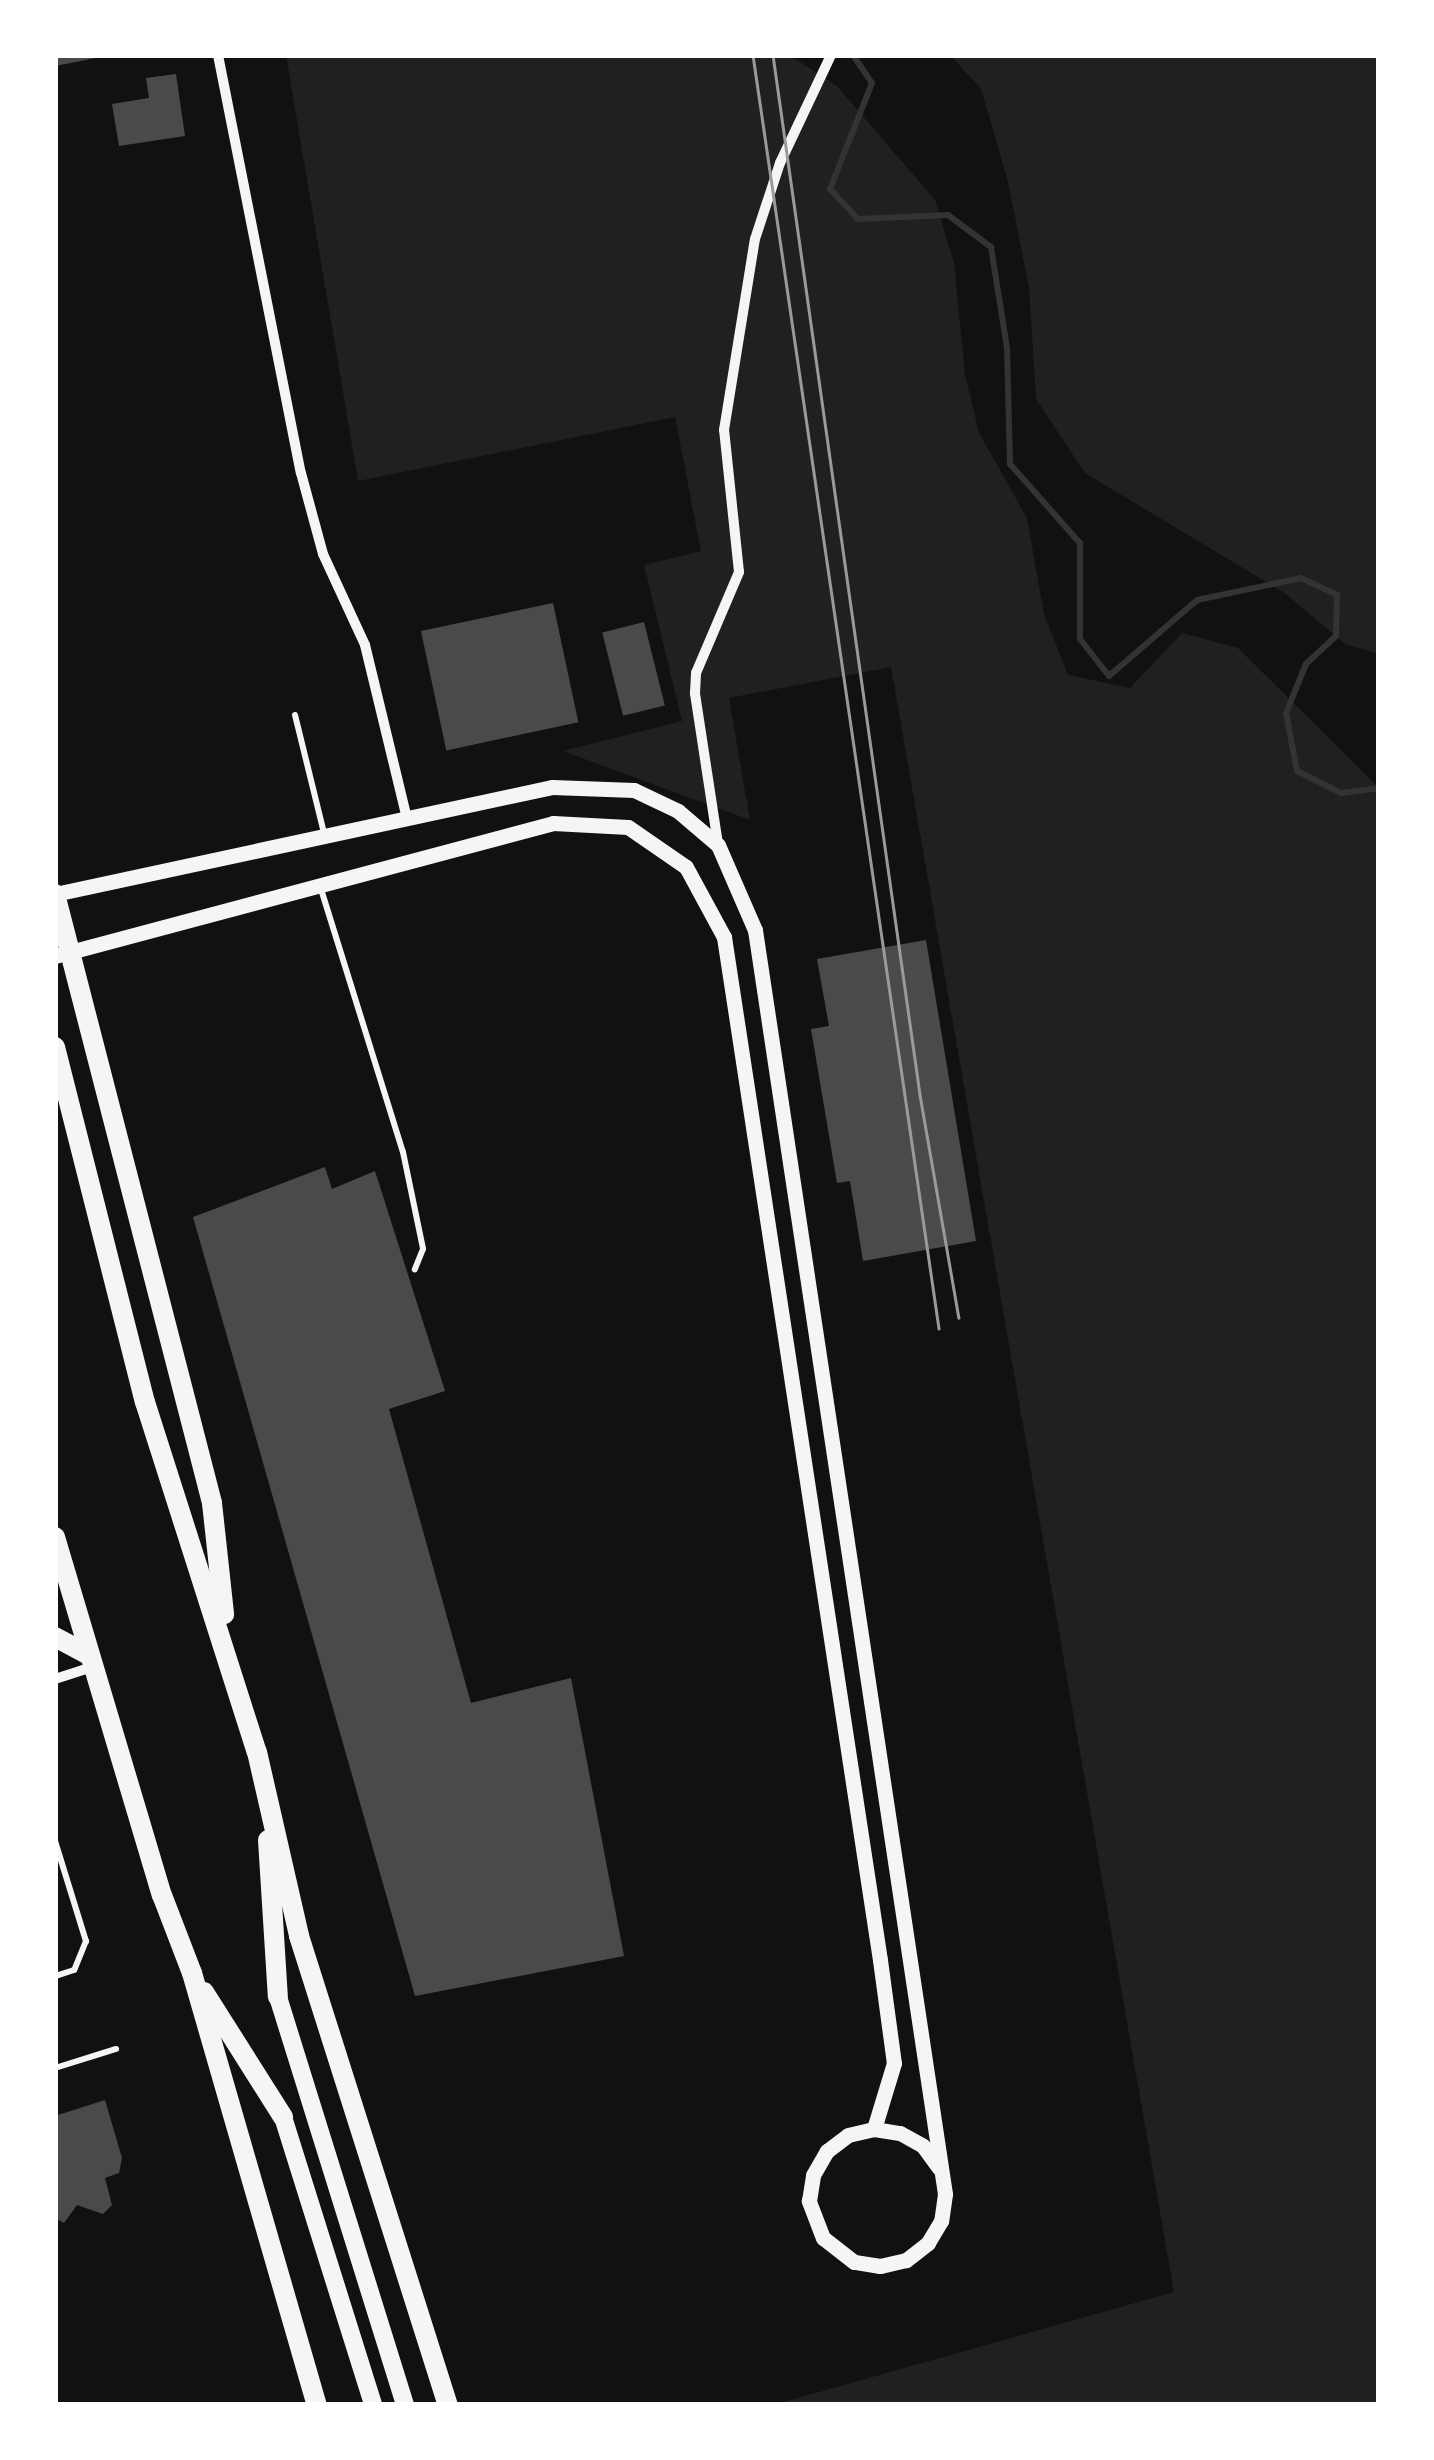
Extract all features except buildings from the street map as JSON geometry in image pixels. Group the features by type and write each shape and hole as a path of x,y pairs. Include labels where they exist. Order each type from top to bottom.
{"main road":[{"path":"55,894 63,954 212,1502 230,1666"},
{"path":"56,1049 146,1402 269,1802 299,1936 448,2405"},
{"path":"55,1538 90,1661 192,1973 277,2280 317,2405"},
{"path":"55,1637 90,1661"},
{"path":"269,1802 278,1997 405,2405"},
{"path":"192,1973 283,2116 373,2405"}],"street":[{"path":"218,55 302,472 323,554 365,645 406,814"},
{"path":"831,55 780,164 755,239 724,430 738,572 696,673 695,693 718,845 755,930 939,2168 946,2194 942,2220 928,2244 906,2260 880,2266 854,2262 823,2238 809,2201 813,2174 827,2151 848,2135 874,2129 912,2140 939,2168"},
{"path":"55,894 406,814 595,784 634,790 678,811 718,845"},
{"path":"63,954 553,824 593,822 628,827 686,866 724,937 892,2041 890,2084 874,2129"},
{"path":"55,1679 90,1661"}],"lane":[{"path":"295,715 324,833"},
{"path":"319,883 403,1152 423,1249 415,1269"},
{"path":"55,1841 86,1941 74,1970 55,1976"},
{"path":"55,2068 116,2049"}],"shaded area":[{"path":"286,55 789,55 837,86 935,200 954,263 965,374 979,433 1027,518 1044,614 1068,675 1130,688 1182,633 1238,648 1379,788 1379,2405 773,2405 1174,2292 891,667 729,698 750,820 563,751 682,721 644,565 701,551 675,417 358,481"},
{"path":"950,55 1379,55 1379,654 1345,644 1286,594 1085,473 1036,399 1029,288 1008,182 981,89"}],"waterway":[{"path":"853,55 872,83 830,189 858,219 948,215 991,247 1007,348 1010,464 1080,543 1080,639 1109,676 1197,600 1301,578 1337,595 1336,636 1306,664 1286,713 1297,771 1341,793 1379,788"}],"tram line":[{"path":"753,55 939,1328"},
{"path":"773,55 920,1095 959,1318"}]}
